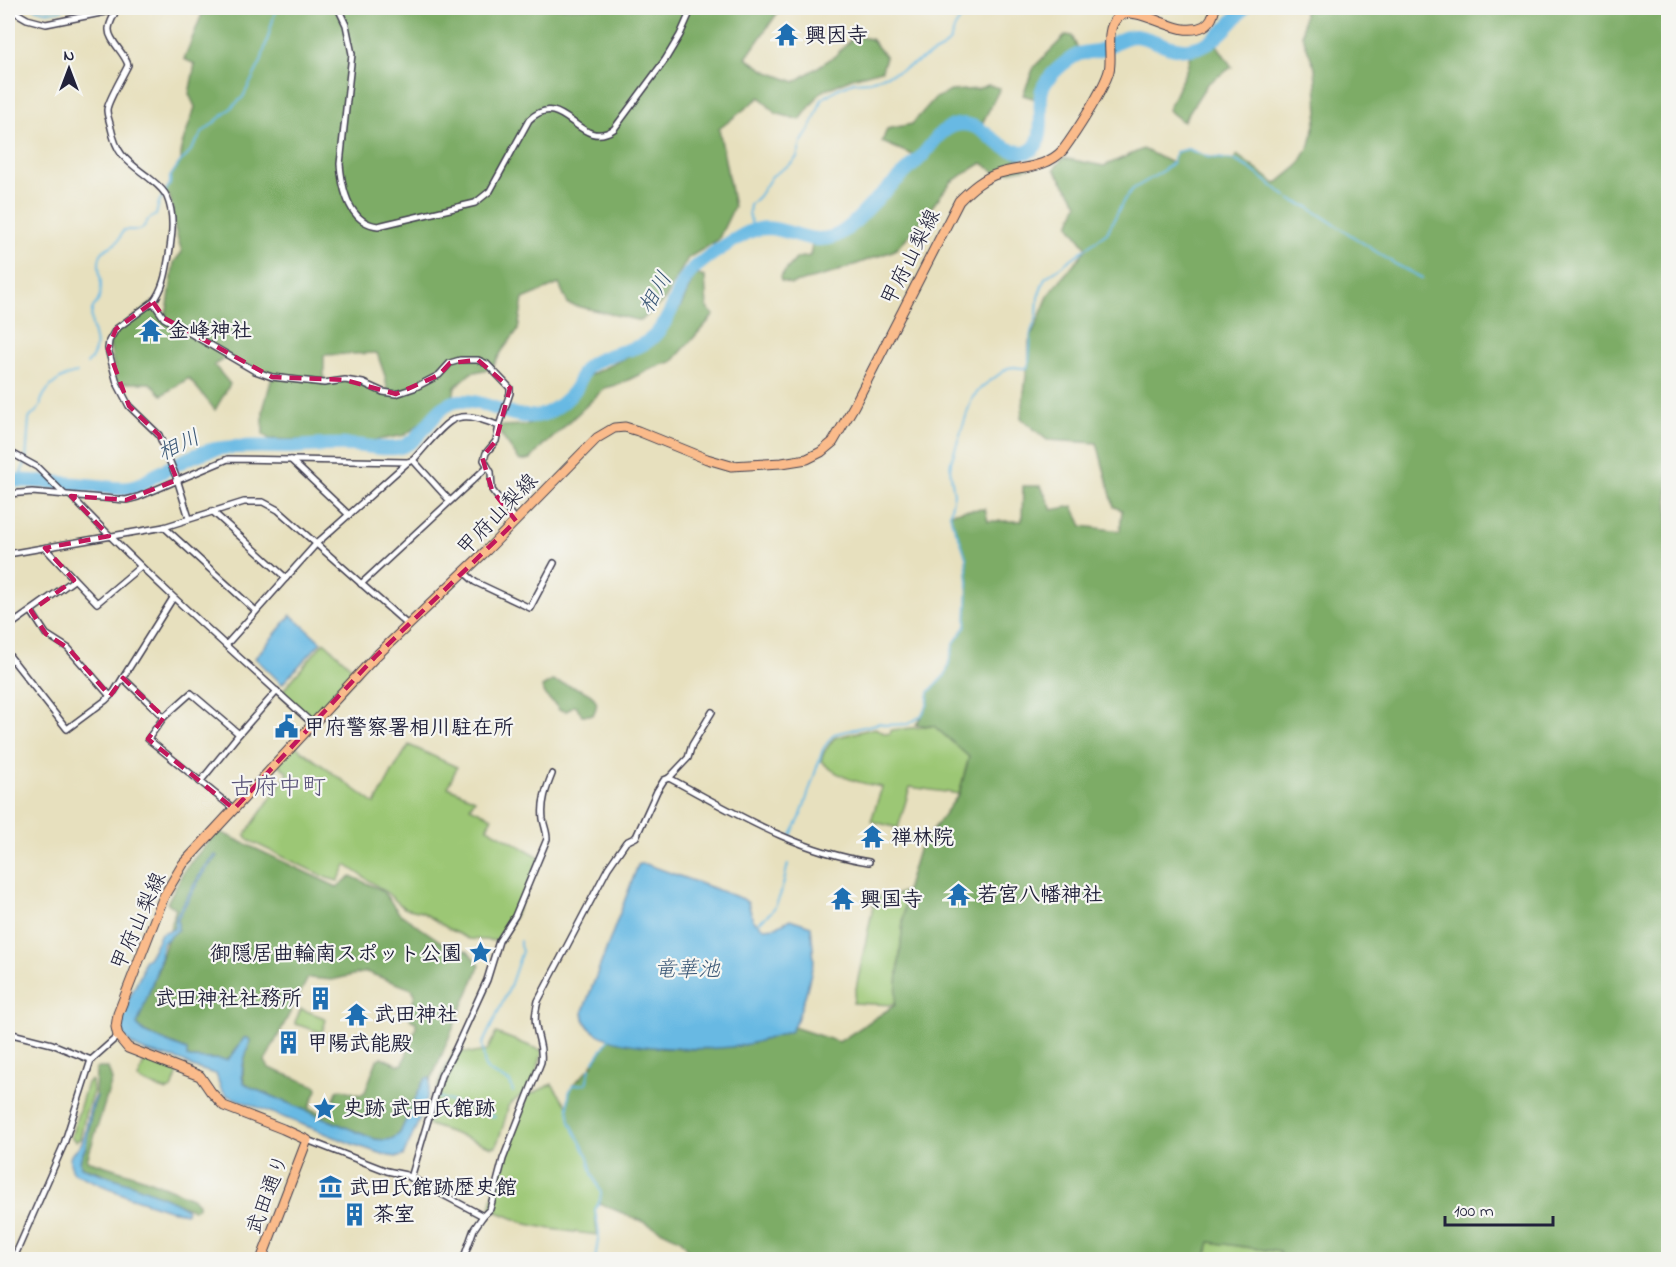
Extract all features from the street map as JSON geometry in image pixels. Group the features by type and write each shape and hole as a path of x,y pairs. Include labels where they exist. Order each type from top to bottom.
{"main road":[{"name":"甲府山梨線","path":"118,1036 117,1014 164,896 183,864 375,657 516,521 597,438 614,428 625,427 707,459 731,465 782,464 807,459 821,452 833,442 854,406 959,201 983,180 998,174 1037,166 1050,161 1062,151 1102,89 1108,73 1110,35 1115,20 1124,14 1141,14 1177,28 1191,30 1202,27 1210,21 1215,8"},
{"path":"118,1036 128,1048 200,1076 224,1106 307,1140"},
{"name":"武田通り","path":"261,1260 307,1140"}],"street":[{"path":"8,8 27,19 46,24 119,9"},
{"path":"338,8 346,25 352,54 340,172 352,211 364,222 378,226 475,203 490,191 529,120 540,112 560,112 582,130 593,134 605,134 614,129 665,60 692,8"},
{"path":"119,9 109,27 109,33 127,59 128,65 106,108 114,142 125,159 159,186 164,193 172,216 173,229 164,282 159,294 153,302 116,329 109,341 108,349 117,383 129,406 159,435 170,460 189,518"},
{"path":"153,302 164,318 255,371 272,377 324,383 345,380 363,383 383,392 396,394 439,375 450,363 460,360 477,360 487,364 510,388 496,441 484,456 492,476 492,490 516,521"},
{"path":"226,645 317,543 410,461 453,419 466,417 499,426"},
{"path":"8,451 46,475 173,598 313,724"},
{"path":"8,494 32,492 126,500 138,497 176,477 228,459 410,461 450,501"},
{"path":"291,460 349,515"},
{"path":"361,584 487,467"},
{"path":"8,554 164,527 244,502 263,502 279,510 408,626"},
{"path":"212,511 286,578"},
{"path":"164,527 256,611"},
{"path":"45,548 97,603 140,567"},
{"path":"464,572 475,582 530,608 554,563"},
{"path":"8,627 74,580"},
{"path":"8,654 68,729 110,696 173,598"},
{"path":"31,612 46,634 68,648 110,696"},
{"path":"123,678 164,717"},
{"path":"200,782 277,691"},
{"path":"234,809 148,739 164,717 191,693 239,734"},
{"path":"463,1260 474,1228 490,1209 503,1159 541,1062 543,1051 536,1027 535,1010 538,1001 608,868 626,842 636,837 657,791 664,780 669,778 688,758 692,745 712,712"},
{"path":"411,1178 441,1076 487,980 500,941 515,916 547,839 543,821 543,799 552,774"},
{"path":"669,778 736,815 788,839 851,859 869,862"},
{"path":"8,1033 52,1044 91,1060"},
{"path":"13,1260 64,1144 91,1060 118,1036"},
{"path":"307,1140 411,1178 483,1216"}],"highlighted area":[{"path":"153,302 164,318 272,377 345,380 396,394 439,375 450,363 478,360 510,388 496,441 482,457 492,490 516,521 375,657 234,809 148,739 164,717 123,678 110,696 68,648 46,634 31,611 74,580 45,548 109,536 71,496 126,500 177,480 159,435 129,406 108,349 116,329"}],"green space":[{"path":"214,8 781,8 746,58 766,71 795,82 835,56 854,36 871,39 886,57 882,70 852,78 821,92 800,120 775,113 760,97 719,129 734,207 718,240 688,258 665,299 641,321 568,304 559,284 523,299 518,330 492,368 471,373 455,387 453,399 405,435 361,443 269,439 263,434 263,410 272,377 228,356 214,365 230,384 215,410 189,378 162,395 150,383 117,383 109,341 112,334 153,302 165,317 174,262 182,252 175,229 170,197 164,193 170,184 170,177 181,161 181,148 195,107 189,94 195,64 184,59 202,14","holes":["377,353 388,393 345,380 324,382 324,355"]},
{"path":"1307,8 1668,8 1668,1259 1280,1260 1280,1252 1210,1242 1205,1260 696,1259 681,1240 599,1203 601,1193 588,1157 570,1122 569,1093 573,1085 590,1068 609,1039 661,1048 737,1046 791,1031 793,1027 839,1042 895,1005 906,891 918,850 959,794 969,757 934,726 916,725 927,706 929,692 946,674 954,643 966,626 968,582 966,557 950,513 985,509 988,521 1022,521 1023,486 1041,486 1052,510 1073,506 1082,526 1120,531 1122,510 1114,507 1097,443 1047,440 1021,418 1029,363 1029,342 1049,294 1087,248 1069,225 1078,203 1054,169 1063,158 1104,166 1143,149 1172,163 1176,152 1188,149 1208,157 1233,160 1237,155 1276,184 1298,166 1310,145 1318,112 1315,68 1302,35 1304,12"},
{"path":"1066,35 1072,36 1080,54 1051,75 1036,99 1023,95 1034,67"},
{"path":"1213,39 1232,67 1207,84 1183,122 1168,110 1187,68 1191,50 1204,46"},
{"path":"988,85 1000,88 980,128 993,145 1018,159 1037,166 998,174 982,163 951,182 914,230 895,250 830,274 791,284 781,281 780,277 797,258 810,256 813,239 832,237 842,231 920,158 882,142 887,129 912,124 935,98 951,91 978,89"},
{"path":"695,274 705,277 707,308 714,315 672,362 605,388 544,444 531,459 520,461 498,431 499,426 527,425 557,409 576,392 581,382 588,376 656,343 681,306"},
{"path":"324,642 359,674 313,724 280,694"},
{"path":"552,681 577,688 593,697 597,705 593,715 582,715 576,706 567,711 559,710 547,697 542,687"},
{"path":"934,726 969,757 959,794 910,787 898,828 871,821 882,787 849,779 834,772 821,761 824,752 834,738 875,728 890,734 891,730"},
{"path":"294,745 375,804 409,745 457,767 448,787 475,799 470,807 492,817 487,828 540,857 515,916 499,941 469,939 422,912 404,908 386,892 346,865 338,881 327,878 250,841 245,835 288,773 277,763"},
{"path":"218,831 337,887 351,876 382,890 399,913 450,948 467,951 480,965 431,1080 430,1078 422,1084 397,1136 388,1140 374,1139 252,1088 244,1082 243,1076 244,1061 250,1041 248,1038 244,1038 227,1060 190,1058 187,1057 187,1050 144,1032 137,1025 160,964 176,908 167,903 185,869","holes":["366,972 412,989 415,994 409,1015 411,1020 416,1022 416,1028 403,1064 399,1065 381,1057 377,1060 365,1092 360,1095 342,1089 337,1091 328,1115 309,1108 317,1090 316,1086 269,1068 265,1061 308,978 332,980"]},
{"path":"906,891 895,1005 853,1003 875,897 893,896"},
{"path":"301,1009 325,1018 322,1032 295,1024"},
{"path":"496,1033 543,1051 529,1095 552,1084 568,1107 570,1122 588,1157 601,1193 595,1210 597,1235 527,1224 490,1209 527,1096 523,1094 508,1106 496,1146 492,1147 427,1124 441,1076 455,1050 474,1053 487,1051"},
{"path":"145,1059 178,1072 172,1089 167,1091 138,1079"},
{"path":"96,1068 108,1068 112,1080 87,1160 143,1178 192,1198 198,1203 198,1207 194,1210 81,1167 81,1158 96,1098"},
{"path":"90,1080 93,1092 85,1114 80,1139 76,1141 71,1137 87,1083"},
{"path":"1210,1242 1281,1252 1280,1259 1205,1260"}],"water":[{"path":"291,615 321,642 282,684 255,658"},
{"path":"215,855 217,856 204,872 178,918 178,930 163,943 159,964 137,1025 145,1033 187,1050 187,1057 190,1058 227,1060 244,1038 248,1038 250,1041 243,1066 243,1082 252,1088 374,1139 391,1139 400,1133 422,1084 426,1078 430,1078 424,1107 403,1156 389,1156 355,1145 226,1095 221,1089 216,1074 140,1049 129,1042 123,1033 121,1024 123,1014 141,974 144,961 150,955 161,933 174,929 176,916 203,869"},
{"name":"竜華池","path":"640,864 646,864 743,899 748,903 753,920 764,928 776,927 790,919 811,926 814,960 806,993 791,1031 738,1046 686,1049 624,1043 608,1039 591,1029 585,1021 583,1011"},
{"path":"95,1096 97,1096 81,1158 81,1167 170,1199 187,1210 186,1213 129,1197 74,1173 70,1163 71,1156 83,1139"}],"waterway":[{"path":"35,8 50,11 65,8"},
{"path":"87,364 96,344 91,318 92,309 101,292 99,264 101,254 117,242 124,230 142,229 148,220 156,215 159,202 170,184 170,177 181,161 203,132 243,97 261,62 278,8"},
{"path":"753,230 749,213 750,205 772,176 797,157 801,143 812,125 822,99 854,82 870,81 902,70 943,48 950,41 955,27 968,8"},
{"name":"相川","path":"8,480 120,489 139,485 176,464 216,449 336,445 396,448 414,440 450,403 460,401 479,403 520,415 541,415 556,408 569,396 577,386 584,370 593,363 638,346 653,337 664,324 690,272 738,238 757,229 768,228 810,238 821,239 838,235 916,162 939,135 953,126 970,125 1005,147 1027,152 1034,148 1038,141 1044,85 1052,74 1068,60 1079,54 1101,50 1131,36 1171,47 1194,48 1213,40 1244,8"},
{"path":"791,835 800,818 823,749 834,734 880,723 908,724 921,716 927,706 929,692 946,674 954,643 966,626 968,582 966,557 950,513 954,494 950,469 972,398 983,386 1008,368 1027,368 1031,332 1037,316 1038,297 1045,278 1107,233 1124,200 1133,189 1172,163 1176,152 1188,149 1208,157 1234,160 1249,168 1291,200 1308,207 1395,264 1422,278"},
{"path":"18,480 26,461 29,419 37,411 52,385 61,378 77,373"},
{"path":"758,924 775,906 788,864"},
{"path":"513,1092 510,1082 485,1067 482,1045 509,989 522,951 520,941"},
{"path":"594,1061 609,1039"},
{"path":"590,1068 586,1084 573,1085 569,1093 568,1107 570,1122 588,1157 601,1193 595,1210 599,1233 595,1260"},
{"path":"438,1097 495,1117"}],"place":[{"name":"興因寺","path":"787,35"},
{"name":"金峰神社","path":"150,330"},
{"name":"甲府警察署相川駐在所","path":"286,727"},
{"name":"禅林院","path":"873,837"},
{"name":"若宮八幡神社","path":"959,894"},
{"name":"興国寺","path":"842,899"},
{"name":"御隠居曲輪南スポット公園","path":"480,953"},
{"name":"武田神社社務所","path":"320,998"},
{"name":"武田神社","path":"356,1014"},
{"name":"甲陽武能殿","path":"289,1043"},
{"name":"史跡 武田氏館跡","path":"325,1108"},
{"name":"武田氏館跡歴史館","path":"331,1187"},
{"name":"茶室","path":"355,1214"}],"district":[{"name":"古府中町","path":"278,786"}]}
